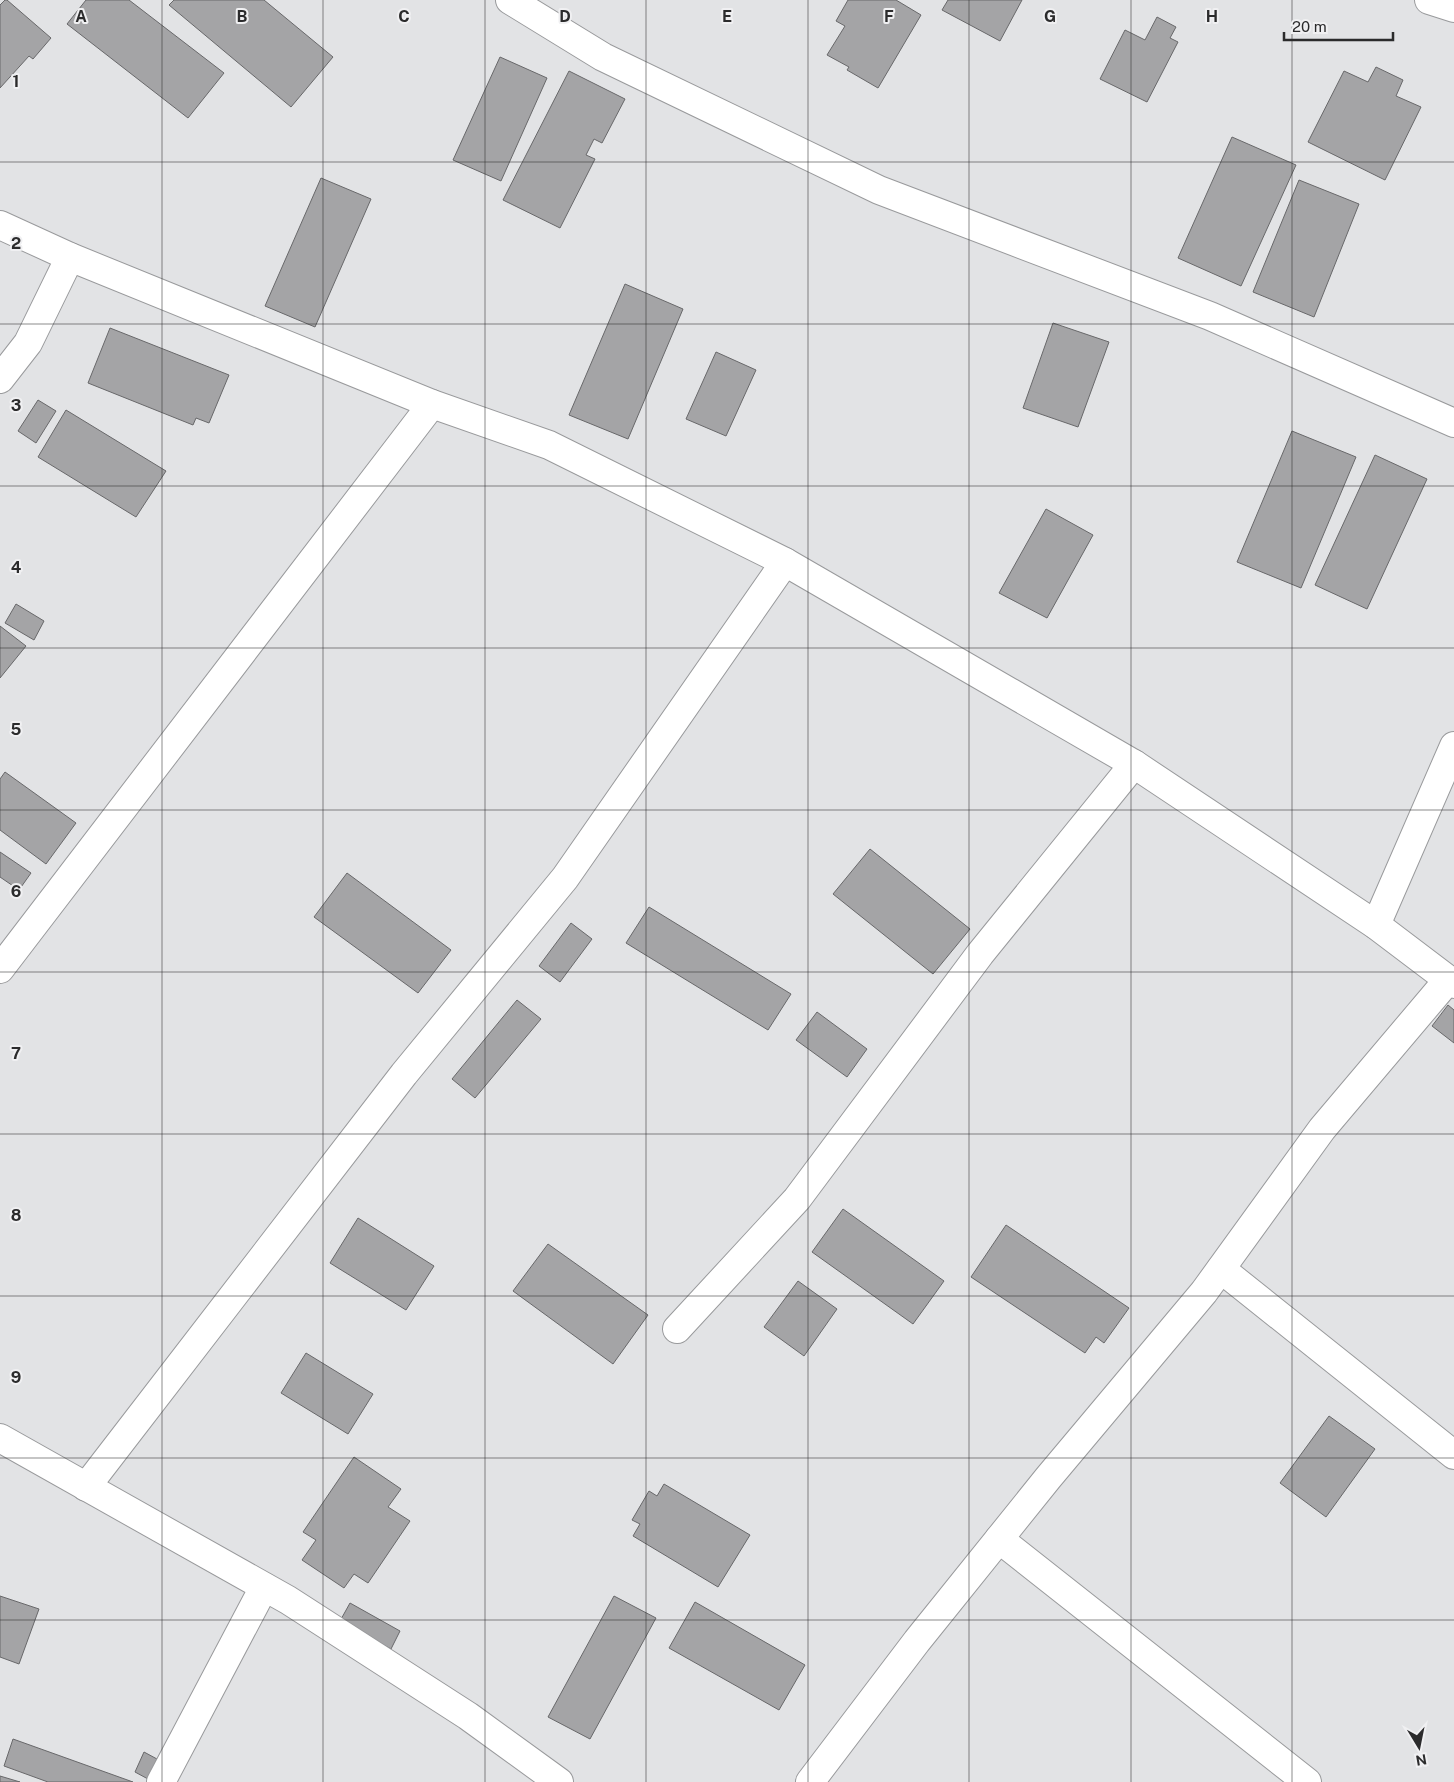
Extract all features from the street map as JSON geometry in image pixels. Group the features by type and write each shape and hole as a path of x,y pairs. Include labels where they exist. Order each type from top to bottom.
{"street":[{"path":"510,0 602,58 879,190 1210,316 1454,423"},
{"path":"1429,0 1454,8"},
{"path":"0,225 70,257 432,404 549,445 785,562 1134,764 1376,925 1451,982 1322,1129 1204,1292 1048,1478 917,1641 810,1782"},
{"path":"0,379 28,343 70,257"},
{"path":"0,969 432,404"},
{"path":"86,1487 404,1074 565,878 785,562"},
{"path":"1376,925 1454,746"},
{"path":"677,1329 797,1199 980,954 1134,764"},
{"path":"1221,1269 1454,1455"},
{"path":"0,1438 288,1600 468,1716 559,1782"},
{"path":"999,1539 1307,1782"},
{"path":"161,1782 264,1587"}],"building":[{"path":"5,0 51,38 33,59 29,56 0,88 0,5"},
{"path":"86,0 129,0 224,73 188,118 67,24"},
{"path":"174,0 264,0 333,57 291,107 169,5"},
{"path":"848,0 896,0 921,15 878,88 847,70 849,67 827,55 845,26 836,21"},
{"path":"948,0 1022,0 1000,41 942,10"},
{"path":"1157,17 1176,27 1170,38 1178,42 1147,102 1100,79 1125,30 1145,40"},
{"path":"500,57 547,78 501,181 453,160"},
{"path":"1376,67 1403,80 1396,96 1421,107 1385,180 1308,142 1344,71 1368,82"},
{"path":"569,71 625,99 602,143 594,139 586,155 595,159 560,228 503,200"},
{"path":"1232,137 1296,165 1241,286 1178,258"},
{"path":"321,178 371,199 315,327 265,306"},
{"path":"1299,180 1359,204 1314,317 1253,292"},
{"path":"625,284 683,309 628,439 569,415"},
{"path":"1053,323 1109,342 1078,427 1023,408"},
{"path":"110,328 229,375 209,423 196,418 193,425 88,383"},
{"path":"716,352 756,370 726,436 686,419"},
{"path":"38,400 56,411 36,443 18,431"},
{"path":"66,410 166,471 136,517 38,457"},
{"path":"1292,431 1356,457 1301,588 1237,562"},
{"path":"1375,455 1427,479 1367,609 1315,585"},
{"path":"1046,509 1093,535 1047,618 999,593"},
{"path":"16,604 44,621 34,640 5,623"},
{"path":"0,626 26,646 0,678"},
{"path":"5,772 76,823 46,864 0,830 0,779"},
{"path":"870,849 970,929 933,974 833,894"},
{"path":"0,852 31,873 19,890 0,877"},
{"path":"347,873 451,950 418,993 314,917"},
{"path":"649,907 791,994 768,1030 626,943"},
{"path":"571,923 592,939 560,982 539,966"},
{"path":"517,1000 541,1019 475,1098 452,1079"},
{"path":"1448,1005 1454,1010 1454,1043 1432,1026"},
{"path":"817,1012 867,1049 847,1077 796,1040"},
{"path":"843,1209 944,1281 913,1324 812,1252"},
{"path":"358,1218 434,1266 406,1310 330,1263"},
{"path":"1006,1225 1129,1308 1104,1343 1096,1337 1085,1353 971,1277"},
{"path":"548,1244 648,1315 613,1364 513,1291"},
{"path":"798,1281 837,1309 804,1356 764,1327"},
{"path":"306,1353 373,1394 348,1434 281,1393"},
{"path":"1329,1416 1375,1449 1326,1517 1280,1483"},
{"path":"354,1457 401,1489 388,1507 410,1521 368,1583 354,1574 344,1588 302,1560 316,1540 303,1532"},
{"path":"664,1484 750,1535 718,1587 633,1536 640,1524 632,1520 649,1491 657,1496"},
{"path":"0,1596 39,1609 19,1664 0,1657"},
{"path":"614,1596 656,1618 590,1739 548,1717"},
{"path":"695,1602 805,1665 779,1710 669,1648"},
{"path":"350,1603 400,1631 391,1649 340,1621"},
{"path":"13,1739 133,1782 48,1782 4,1766"},
{"path":"144,1752 157,1759 148,1779 135,1772"},
{"path":"0,1776 20,1782 0,1782"}]}
